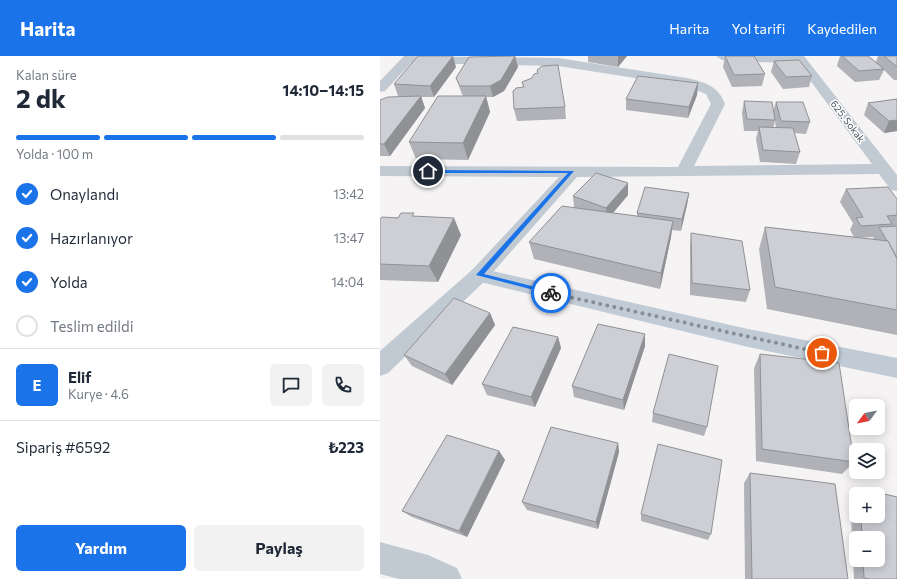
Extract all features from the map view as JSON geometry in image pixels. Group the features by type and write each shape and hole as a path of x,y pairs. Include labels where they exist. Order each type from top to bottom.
{"street":[{"path":"722,56 800,58"},
{"path":"380,88 410,58 563,59 687,82 708,88 716,96 718,104 684,171"},
{"name":"625. Sokak","path":"800,58 897,186"},
{"path":"380,171 572,172 884,170"},
{"path":"380,366 479,275 572,172"},
{"path":"479,275 740,336 897,368"},
{"path":"380,558 428,571 446,579"}],"building":[{"path":"418,56 453,56 430,86 394,84"},
{"path":"515,56 501,80 490,86 460,86 456,78 469,57"},
{"path":"725,56 754,56 765,74 734,75"},
{"path":"842,56 868,56 884,69 859,71"},
{"path":"884,56 897,56 897,67"},
{"path":"799,60 812,76 786,77 774,61"},
{"path":"558,65 565,107 514,109 513,91 516,88 524,87 522,82 532,78 534,74 538,73 537,70 542,66"},
{"path":"638,76 698,83 689,107 626,99"},
{"path":"421,96 384,144 380,144 380,100 388,97"},
{"path":"438,96 486,96 463,143 409,142"},
{"path":"897,99 897,120 889,121 868,103"},
{"path":"744,101 772,102 775,120 747,119"},
{"path":"776,102 803,102 810,122 781,121"},
{"path":"759,127 793,128 800,152 763,150"},
{"path":"596,173 628,183 606,208 573,196"},
{"path":"645,187 689,193 682,219 637,213"},
{"path":"888,187 897,199 897,215 887,216 892,224 861,226 856,218 863,217 846,189"},
{"path":"562,206 673,221 661,273 529,242"},
{"path":"401,213 414,213 412,216 454,218 429,266 380,264 380,219 382,217 398,218"},
{"path":"897,226 897,258 879,227"},
{"path":"765,227 888,241 897,259 897,310 775,287"},
{"path":"691,233 742,241 750,290 692,283"},
{"path":"454,298 490,313 445,374 404,355"},
{"path":"598,324 645,334 623,400 572,386"},
{"path":"513,327 558,337 531,397 482,384"},
{"path":"669,354 718,366 707,427 653,413"},
{"path":"760,354 839,363 851,443 849,443 849,461 762,449"},
{"path":"551,427 618,443 596,522 522,502"},
{"path":"447,435 499,451 459,531 402,511"},
{"path":"658,444 722,460 711,534 641,514"},
{"path":"750,473 835,484 848,579 752,579"},
{"path":"885,494 897,497 897,579 864,578 863,567 885,567 885,531 862,531 861,523 885,523"}],"way so far":[{"path":"551,293 748,338 822,353"}],"route":[{"path":"428,171 572,172 479,275 500,282 551,293"}]}
